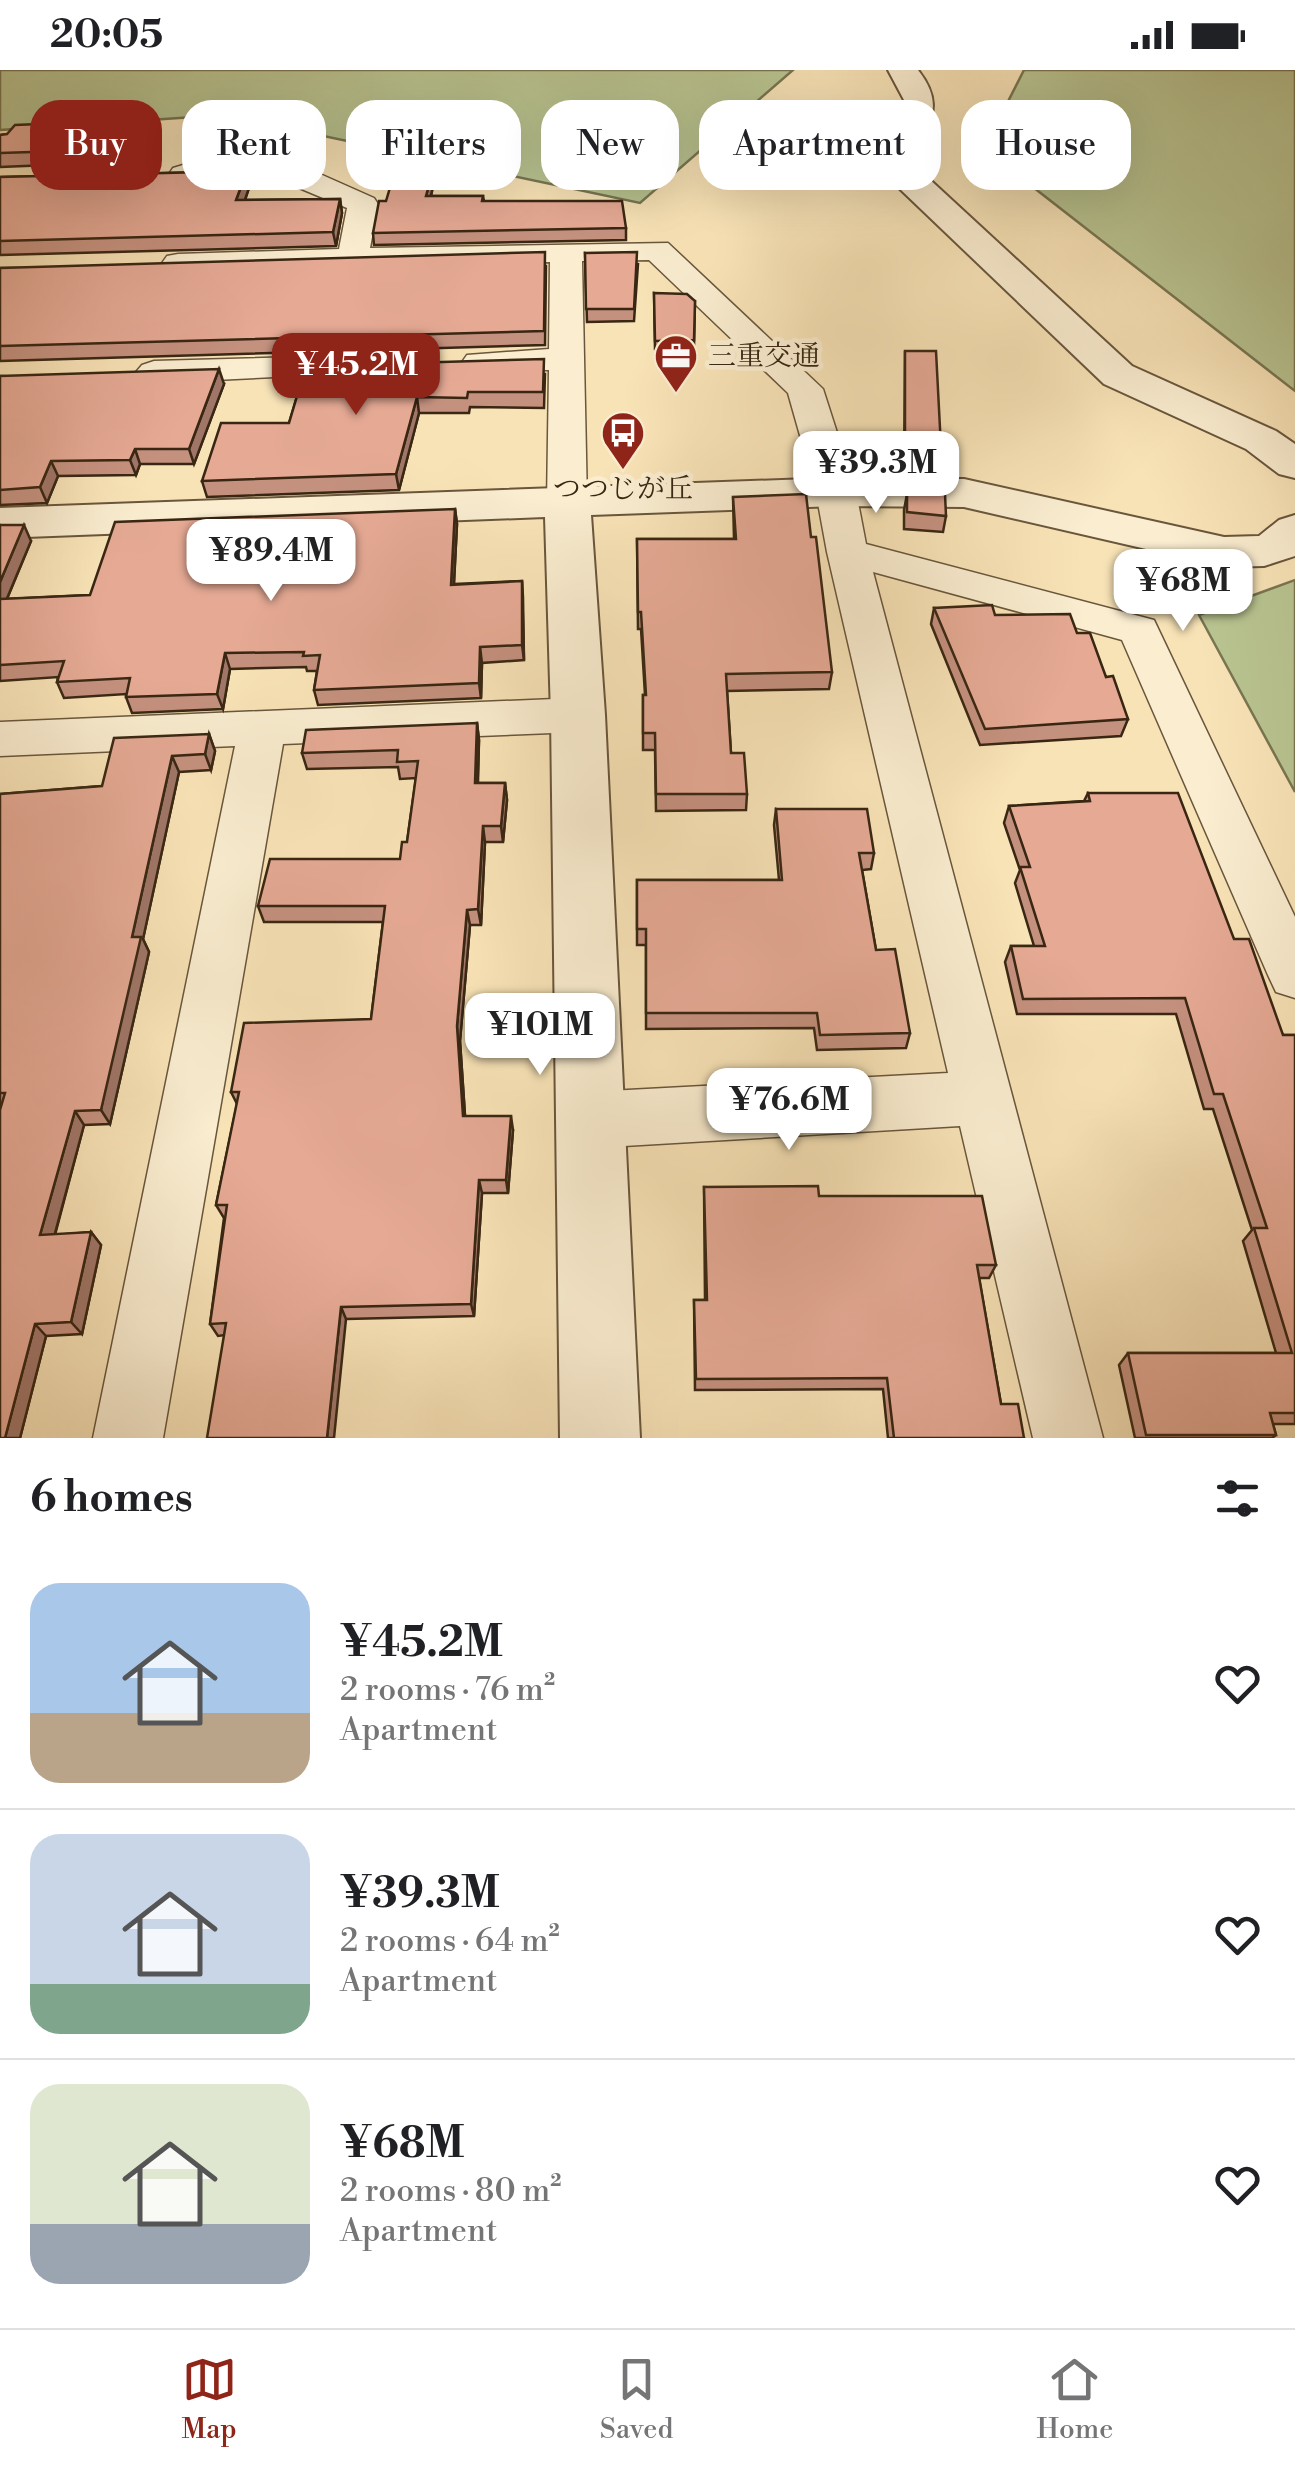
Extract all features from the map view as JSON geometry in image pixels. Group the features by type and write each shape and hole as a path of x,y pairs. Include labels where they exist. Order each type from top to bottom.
{"street":[{"path":"904,70 916,83 923,104 903,154 912,182 1118,375 1261,440 1295,464"},
{"path":"162,175 280,171 301,176 363,204 353,257"},
{"path":"157,264 657,250 806,389 836,492 847,552 1068,1438"},
{"path":"566,252 567,504 578,715 600,1438"},
{"path":"448,363 566,359"},
{"path":"117,373 410,364"},
{"path":"0,522 836,492 964,493 1224,552 1251,553 1274,548 1295,530"},
{"path":"847,552 1140,630 1295,975"},
{"path":"0,738 578,715"},
{"path":"128,1438 262,728"},
{"path":"590,1120 982,1098"}],"green space":[{"path":"0,70 793,70 758,100 699,100 699,152 679,169 679,100 541,100 541,182 521,178 521,100 346,100 346,141 326,137 326,100 182,100 182,118 162,119 162,100 30,100 30,128 0,130"},
{"path":"1024,70 1295,70 1295,391 1037,190 1131,190 1131,100 1009,100"},
{"path":"579,190 655,190 640,203"},
{"path":"1295,580 1295,792 1199,615"}],"building":[{"path":"30,124 30,152 0,153 0,135 7,134 15,125"},
{"path":"162,173 182,173 182,190 240,190 236,200 340,199 333,232 0,241 0,177 30,176 30,190 162,190"},
{"path":"389,190 428,190 426,196 483,196 482,201 622,201 626,228 373,233 379,201 386,201"},
{"path":"545,252 544,331 0,346 0,268"},
{"path":"637,252 634,309 586,309 585,253"},
{"path":"654,293 687,294 695,301 694,340 655,341"},
{"path":"905,351 936,351 942,467 905,466"},
{"path":"544,359 543,392 417,397 396,474 202,481 221,423 289,423 306,366"},
{"path":"219,369 189,449 135,449 130,460 51,461 40,487 0,490 0,376"},
{"path":"806,494 811,537 816,537 832,672 726,674 731,753 744,753 747,794 656,794 655,733 643,733 646,695 638,612 637,539 736,539 733,497"},
{"path":"907,494 945,494 946,516 907,512"},
{"path":"455,509 451,585 522,581 522,645 480,647 479,683 314,690 320,655 225,653 217,694 126,697 130,678 57,682 64,661 0,665 0,599 90,595 115,522"},
{"path":"0,525 24,525 0,582"},
{"path":"992,605 995,615 1070,614 1077,633 1090,633 1106,677 1113,676 1128,719 985,729 934,608"},
{"path":"477,723 475,783 505,783 501,826 483,826 478,909 467,910 457,1026 463,1116 511,1116 506,1180 479,1180 471,1304 341,1307 327,1438 207,1438 226,1323 210,1324 227,1205 216,1205 239,1092 231,1092 244,1023 371,1019 385,906 258,906 270,859 400,859 402,842 407,842 418,761 397,762 398,750 302,753 306,730"},
{"path":"209,734 205,754 172,756 132,937 141,937 101,1110 75,1111 40,1235 91,1232 71,1322 35,1324 5,1438 0,1438 0,1110 5,1093 0,1093 0,794 102,786 114,738"},
{"path":"1088,793 1178,793 1234,939 1249,939 1283,1035 1295,1035 1295,1413 1270,1413 1276,1435 1146,1435 1128,1353 1292,1353 1254,1228 1267,1228 1223,1094 1214,1094 1185,998 1023,999 1011,946 1045,946 1020,867 1030,867 1009,806 1090,801"},
{"path":"776,809 867,809 874,853 859,853 876,950 895,949 910,1033 820,1035 817,1013 646,1013 646,929 637,929 637,880 782,880"},
{"path":"818,1186 819,1196 982,1196 996,1265 977,1265 1001,1404 1018,1404 1024,1438 894,1438 887,1378 696,1379 694,1300 707,1300 704,1187"}],"place":[{"name":"三重交通","path":"676,394"},
{"name":"つつじが丘","path":"623,471"}]}
